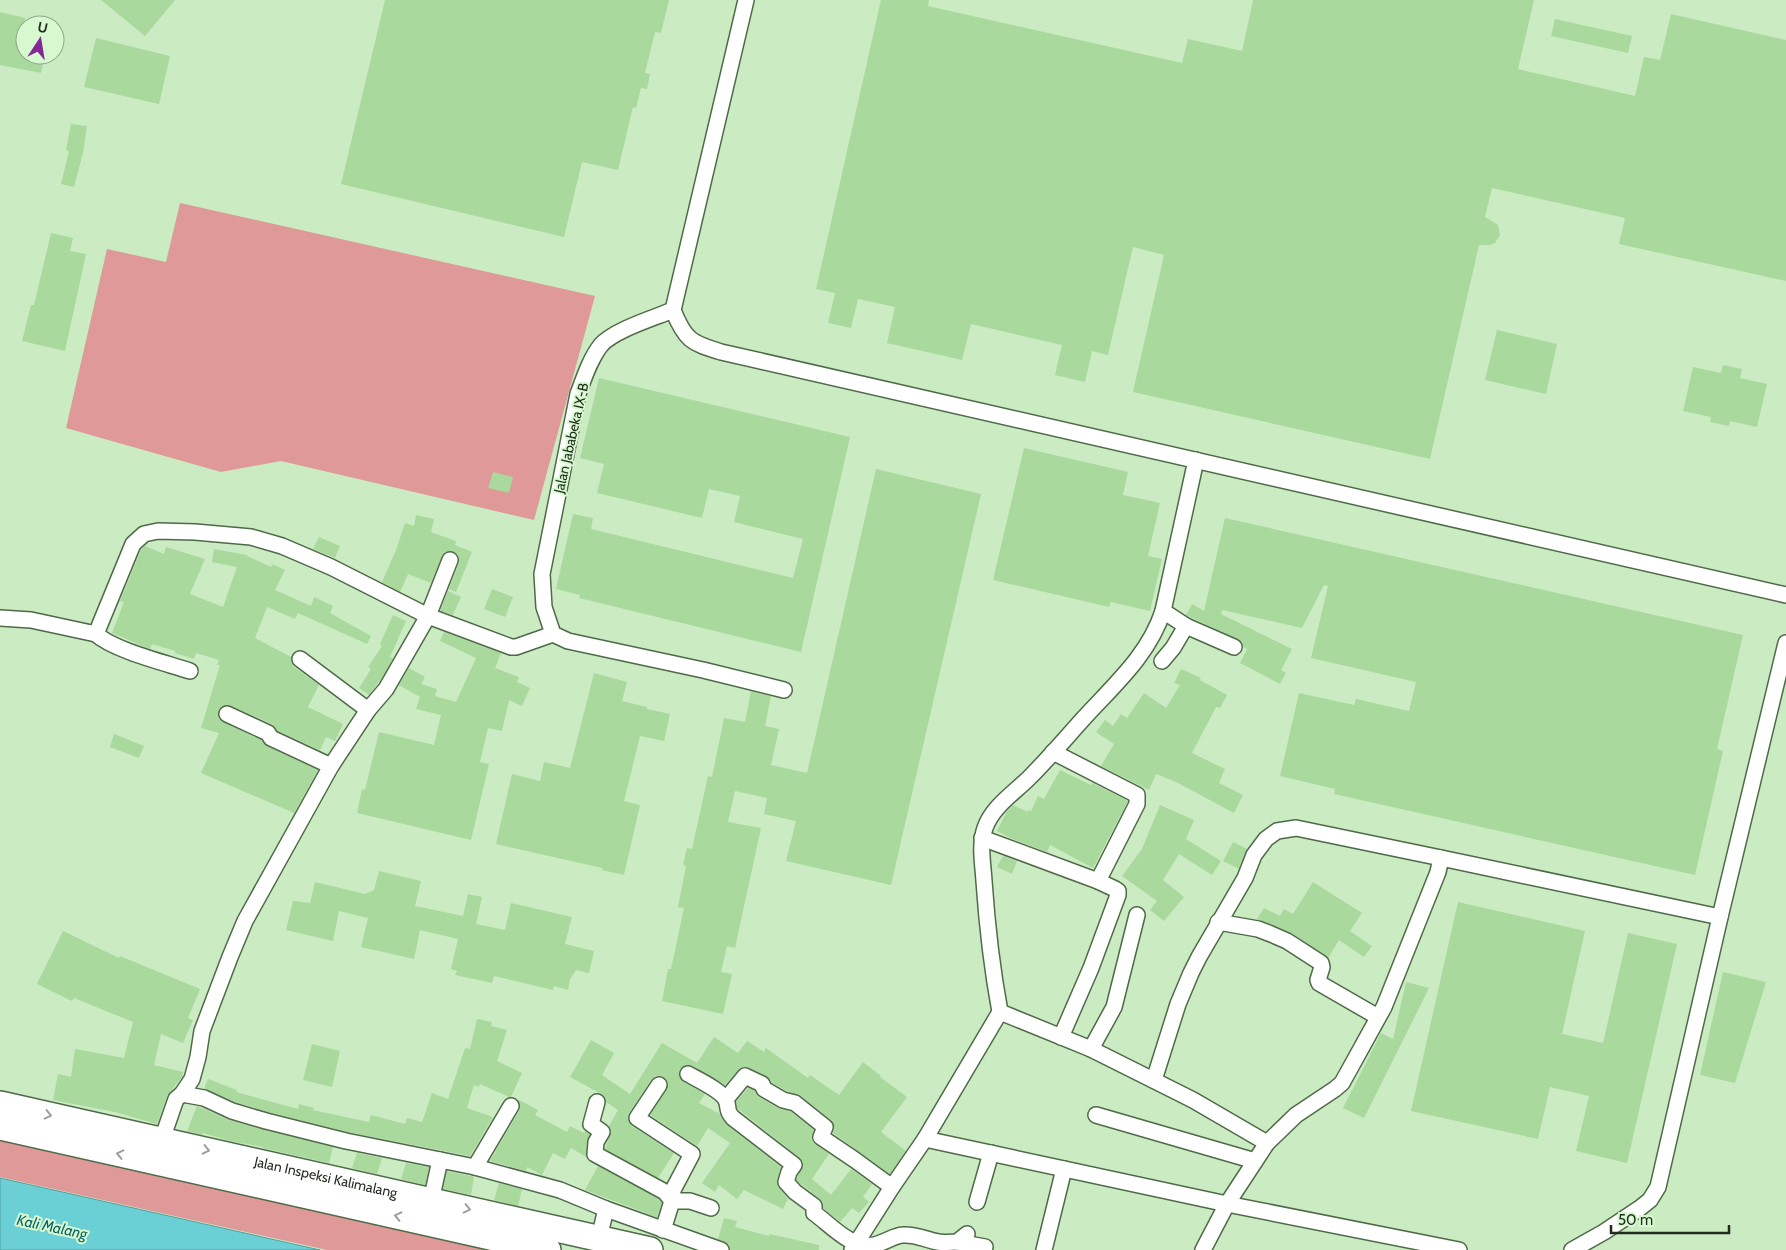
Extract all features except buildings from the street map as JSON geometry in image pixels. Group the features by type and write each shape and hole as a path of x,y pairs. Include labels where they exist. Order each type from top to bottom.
{"main road":[{"name":"Jalan Inspeksi Kalimalang","path":"0,1104 159,1151 548,1250"},
{"name":"Jalan Inspeksi Kalimalang","path":"0,1126 159,1151 431,1201 599,1238 657,1240"}],"street":[{"path":"746,0 674,310 680,328 686,337 704,347 722,352 1786,595"},
{"name":"Jalan Jababeka IX-B","path":"553,634 544,607 542,574 578,394 588,368 601,345 613,335 674,310"},
{"path":"854,1246 925,1139 1000,1012 986,915 982,838 988,820 1054,752 1138,658 1158,626 1163,611 1196,460"},
{"path":"96,634 133,544 144,534 158,530 195,532 251,537 282,546 331,567 428,616 511,647 553,634 568,641 703,670 784,690"},
{"path":"159,1151 176,1100 192,1079 202,1031 245,922 330,766 368,710 386,689 428,616 450,560"},
{"path":"1163,611 1186,626 1234,647"},
{"path":"0,618 30,620 96,634 101,639 115,646 190,671"},
{"path":"1162,661 1173,648 1186,626"},
{"path":"1572,1250 1604,1232 1640,1208 1650,1200 1658,1188 1720,917 1786,643"},
{"path":"300,659 368,710"},
{"path":"228,714 268,733 271,738 330,766"},
{"path":"1054,752 1138,795 1137,804 1098,881"},
{"path":"1154,1080 1178,1004 1199,957 1245,878 1254,855 1266,839 1277,831 1296,828 1720,917"},
{"path":"982,838 1098,881 1118,891 1091,968 1062,1037"},
{"path":"1202,1250 1228,1204 1267,1143 1296,1115 1342,1083 1384,1007 1438,872 1441,858"},
{"path":"1091,1049 1114,1007 1138,915"},
{"path":"1218,922 1258,929 1287,941 1321,963 1319,983 1378,1017"},
{"path":"1000,1012 1091,1049 1193,1100 1267,1143"},
{"path":"688,1074 719,1092 726,1099 727,1112 733,1118 794,1165 789,1172 786,1182 795,1192 814,1206 814,1213 854,1246 872,1246 901,1235 916,1236 938,1242 962,1238 985,1247"},
{"path":"726,1099 745,1076 762,1084 764,1089 783,1100 795,1103 825,1127 821,1137 892,1187"},
{"path":"657,1240 672,1201 673,1190 692,1154 638,1118 659,1085"},
{"path":"182,1094 204,1098 232,1111 266,1121 346,1141 475,1167 560,1190 606,1209 657,1240 721,1250"},
{"path":"597,1102 591,1124 602,1132 596,1142 595,1154 665,1192 672,1201"},
{"path":"475,1167 511,1106"},
{"path":"1096,1116 1255,1161"},
{"path":"925,1139 1228,1204 1460,1250"},
{"path":"978,1202 991,1153"},
{"path":"431,1201 440,1160"},
{"path":"1044,1250 1064,1169"},
{"path":"672,1201 690,1201 711,1208"},
{"path":"599,1238 606,1209"}],"shaded area":[{"path":"180,203 595,296 534,520 281,461 221,472 66,428 107,249 166,262"},
{"path":"0,1127 548,1250 327,1250 0,1177"}],"water":[{"name":"Kali Malang","path":"0,1178 320,1250 0,1250"}]}
